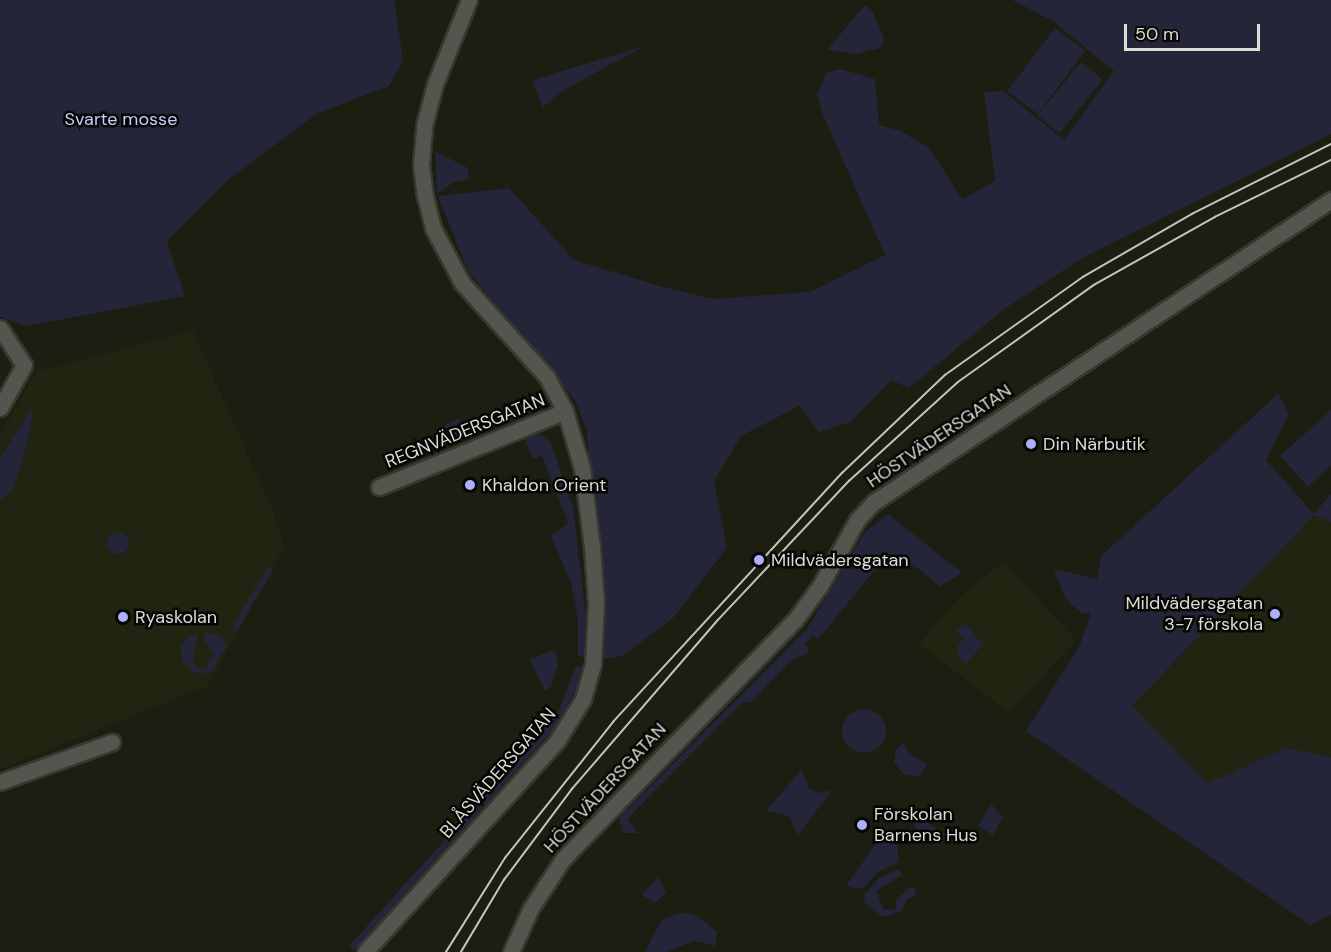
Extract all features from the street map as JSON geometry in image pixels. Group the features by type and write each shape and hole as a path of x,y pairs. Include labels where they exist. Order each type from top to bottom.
{"street":[{"name":"BLÅSVÄDERSGATAN","path":"365,952 545,755 574,715 588,686 593,663 596,603 592,547 582,468 565,411 547,377 462,283 433,228 425,197 421,164 424,126 435,84 470,0"},
{"name":"HÖSTVÄDERSGATAN","path":"511,952 531,908 563,859 795,620 820,586 856,520 873,502 1331,200"},
{"path":"0,328 24,365 0,408"},
{"name":"REGNVÄDERSGATAN","path":"379,487 565,411"},
{"path":"0,782 112,742"}],"shaded area":[{"name":"Ryaskolan","path":"193,331 275,516 284,547 208,686 0,769 0,435 37,371"},
{"name":"Mildvädersgatan 3-7 förskola","path":"1314,514 1331,522 1331,757 1286,748 1208,783 1131,706"},
{"name":"Mildvädersgatan 3-7 förskola","path":"1004,562 1076,640 1009,713 919,644 958,598"}],"green space":[{"name":"Svarte mosse","path":"0,0 394,0 403,61 389,86 318,113 228,180 167,241 185,296 27,326 0,317"},
{"path":"1012,0 1331,0 1331,134 1084,257 1004,309 909,388 891,380 851,422 819,432 799,406 741,436 714,481 727,548 673,618 622,656 604,659 587,432 576,402 468,271 438,196 509,188 574,260 659,286 713,299 810,292 885,255 823,115 817,94 826,73 840,69 875,79 879,125 901,131 930,149 962,199 995,181 984,92 1003,91 1064,140 1114,71 1053,21"},
{"path":"865,5 873,12 884,38 880,48 856,54 827,50"},
{"path":"1055,28 1085,51 1038,114 1007,91"},
{"path":"644,46 564,90 543,107 532,82 536,79"},
{"path":"1081,62 1103,80 1059,133 1038,116"},
{"path":"435,151 468,168 469,179 454,182 437,194"},
{"path":"1278,394 1289,414 1266,460 1314,514 1331,494 1331,522 1314,515 1132,706 1208,783 1286,748 1331,757 1331,915 1310,925 1026,731 1080,645 1091,613 1082,613 1071,604 1063,593 1054,569 1097,579 1101,556"},
{"path":"32,408 31,428 14,488 0,501 0,458"},
{"path":"1331,410 1331,466 1308,487 1280,456"},
{"path":"458,418 467,432 446,440 431,434"},
{"path":"532,432 541,434 551,443 573,508 586,616 585,657 578,656 578,618 571,583 551,536 568,523 542,456 533,458 525,440"},
{"path":"888,514 962,573 940,586 906,559 896,570 883,560 818,639 813,635 805,644 809,650 806,654 791,661 751,702 742,703 627,819 638,833 623,833 619,818 807,629 865,532"},
{"path":"118,532 126,535 129,543 126,551 118,554 110,551 107,543 110,535"},
{"path":"268,567 273,570 237,630 232,627"},
{"path":"965,623 983,644 966,664 958,657 957,647 964,639 956,630"},
{"path":"204,632 220,635 227,645 211,672 198,674 183,663 180,648 187,637 198,634 193,662 199,669 205,669 214,654 204,641"},
{"path":"555,650 558,664 551,687 545,691 529,659"},
{"path":"576,666 582,667 576,690 554,729 353,951 349,946 544,730 561,706"},
{"path":"864,709 879,716 886,731 879,746 864,753 849,746 842,731 849,716"},
{"path":"903,743 910,754 927,764 919,777 903,774 894,762 896,750"},
{"path":"801,770 810,789 820,793 832,790 798,835 789,816 766,811"},
{"path":"991,804 1003,817 993,835 978,826"},
{"path":"911,812 945,834 938,846 916,830"},
{"path":"882,835 898,846 898,862 878,872 862,889 846,886"},
{"path":"899,869 902,875 876,891 884,910 896,909 896,899 912,886 917,894 906,900 902,911 882,917 865,903 864,895 879,878"},
{"path":"658,877 666,892 655,903 642,895"},
{"path":"684,912 697,916 717,932 715,946 695,941 665,952 645,952 662,919"}],"tram line":[{"path":"446,952 505,858 613,722 842,473 945,375 1083,277 1192,214 1331,144"},
{"path":"461,952 504,880 572,789 718,620 849,481 958,382 1094,285 1215,217 1331,160"}],"place":[{"name":"Din Närbutik","path":"1031,444"},
{"name":"Khaldon Orient","path":"470,485"},
{"name":"Mildvädersgatan","path":"759,560"},
{"name":"Mildvädersgatan 3-7 förskola","path":"1275,614"},
{"name":"Ryaskolan","path":"123,617"},
{"name":"Förskolan Barnens Hus","path":"862,825"}]}
